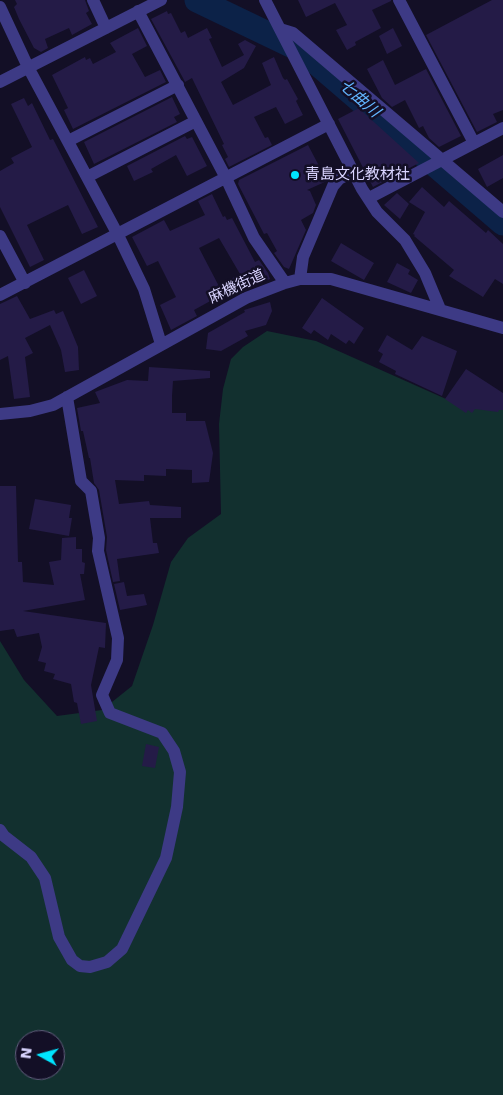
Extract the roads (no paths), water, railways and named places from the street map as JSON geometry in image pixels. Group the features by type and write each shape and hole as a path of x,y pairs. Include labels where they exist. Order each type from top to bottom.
{"street":[{"path":"93,0 106,28"},
{"path":"0,82 161,0"},
{"path":"265,0 353,172 377,212 405,240 424,273 440,309"},
{"path":"399,0 474,144"},
{"path":"0,7 28,67 118,235 144,289 161,344"},
{"path":"138,11 226,178 254,238 285,283"},
{"path":"280,29 293,33 503,212"},
{"path":"68,142 178,85"},
{"path":"87,177 196,120"},
{"path":"0,295 329,124"},
{"path":"369,198 503,128"},
{"path":"300,280 303,257 333,186 339,179 353,172"},
{"path":"0,236 25,283"},
{"name":"麻機街道","path":"0,414 30,412 53,405 246,298 285,283 300,280 331,279 503,328"},
{"path":"0,830 4,836 31,858 46,878 58,937 72,960 80,966 90,967 106,962 122,949 166,858 177,807 180,772 174,751 162,733 110,713 102,695 117,660 118,638 98,551 99,538 91,491 81,481 67,397"}],"waterway":[{"name":"七曲川","path":"197,0 297,48 311,58 503,223"}],"place":[{"name":"青島文化教材社","path":"295,175"}]}
